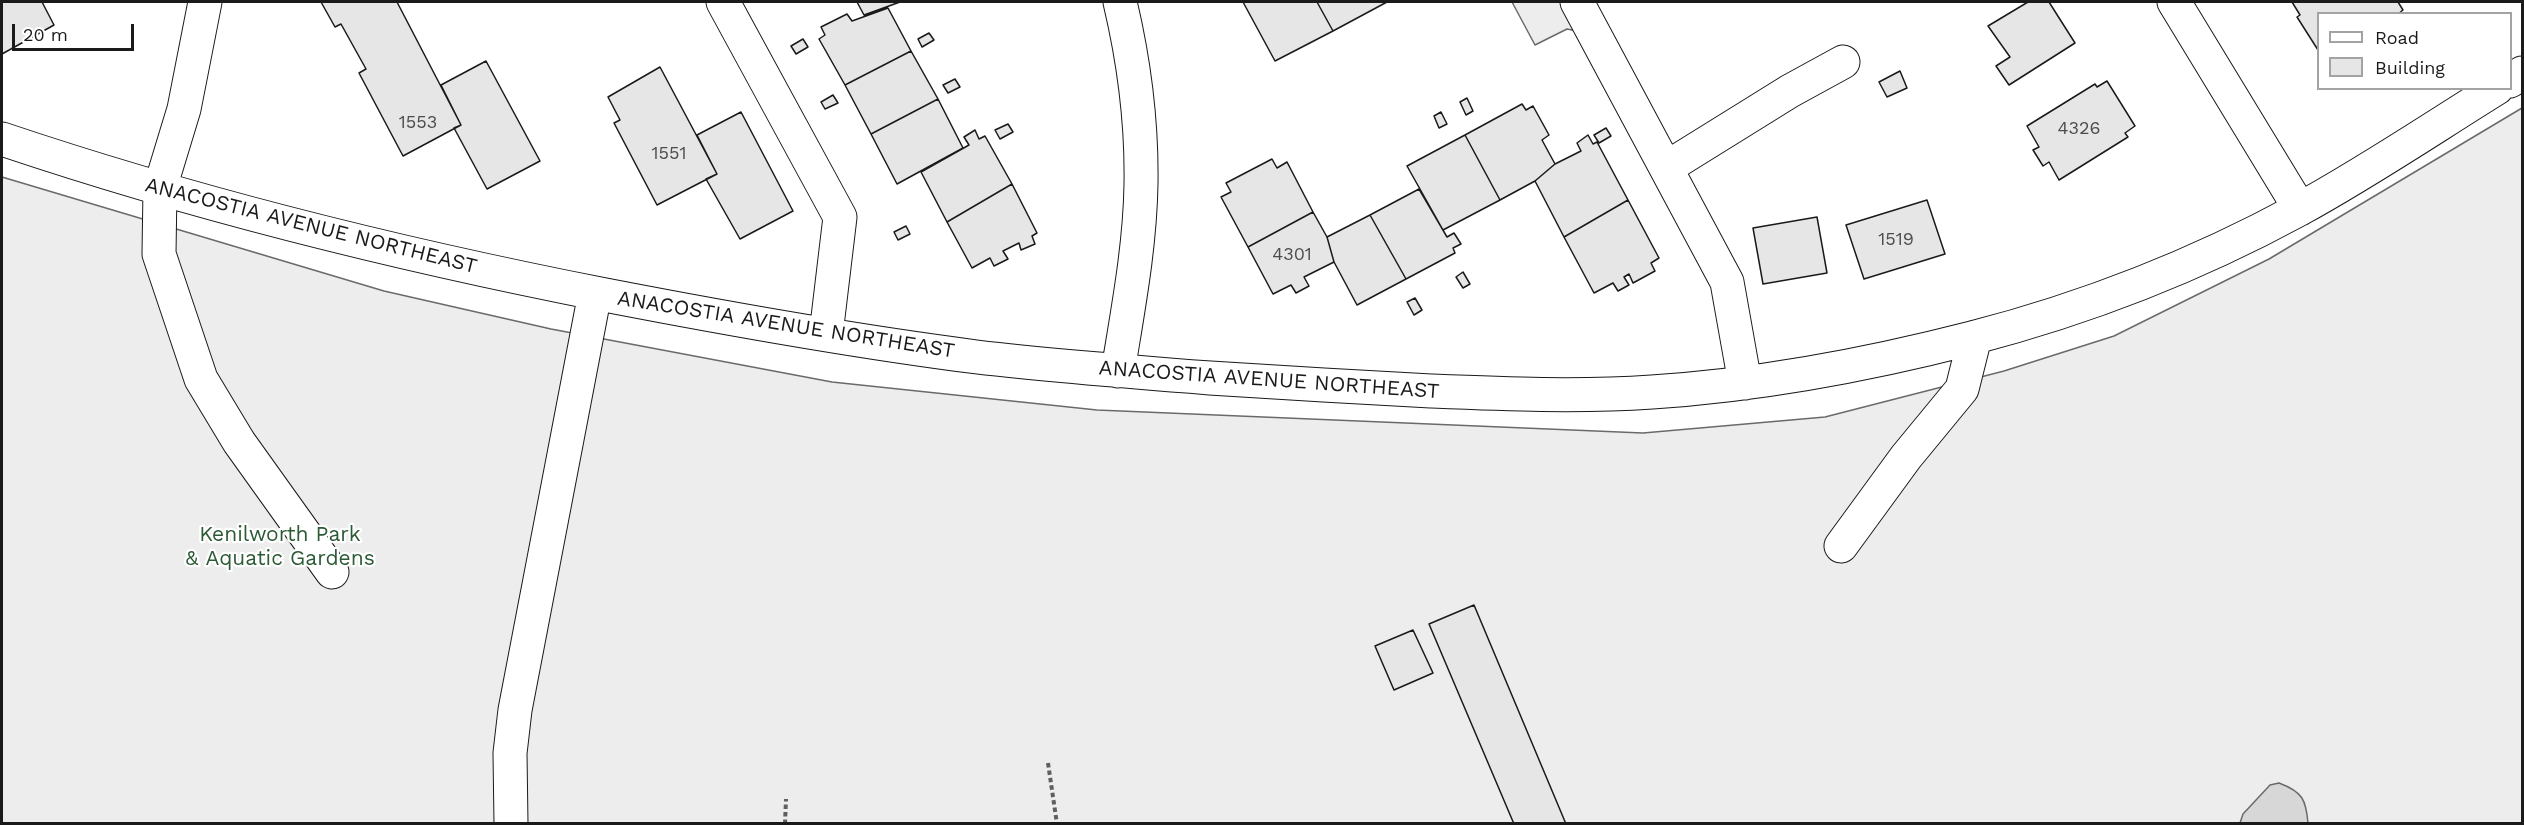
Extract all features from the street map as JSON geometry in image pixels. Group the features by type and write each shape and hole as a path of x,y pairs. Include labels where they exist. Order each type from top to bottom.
{"street":[{"path":"205,2 184,109 160,188 159,254 201,379 239,442 332,572"},
{"path":"723,2 840,217 826,334"},
{"path":"1118,371 1135,266 1141,182 1136,88 1120,2"},
{"path":"1577,2 1727,282 1744,383"},
{"path":"2174,2 2300,209"},
{"path":"1666,168 1790,91 1844,62"},
{"name":"ANACOSTIA AVENUE NORTHEAST","path":"2,139 160,188 304,228 595,293 826,334 980,357 1118,371 1319,386 1530,395 1659,392 1810,373 1975,337 2047,316 2152,279 2222,249 2300,209 2495,90"},
{"path":"511,824 510,753 515,710 595,293"},
{"path":"1841,546 1906,457 1962,389 1975,337"}],"path":[{"path":"1048,763 1057,824"},
{"path":"785,824 786,799"}],"shaded area":[{"path":"1512,2 1562,2 1577,31 1567,29 1535,45"},
{"name":"Kenilworth Park & Aquatic Gardens","path":"2522,108 2522,823 2,823 2,177 384,291 551,329 832,382 1097,410 1643,433 1825,417 2004,371 2114,336 2269,259"},
{"path":"2279,783 2302,798 2308,823 2240,823 2243,814 2270,785"}],"building":[{"path":"2,2 42,2 54,25 2,54"},
{"path":"321,2 397,2 461,125 403,156 359,73 366,69 341,24 335,27"},
{"path":"857,2 900,2 864,15"},
{"path":"1243,2 1317,2 1333,31 1275,61"},
{"path":"1317,2 1387,2 1333,31"},
{"path":"2028,2 2049,2 2075,43 2009,85 1996,66 2010,57 1988,26"},
{"path":"2292,2 2398,2 2403,10 2400,12 2317,12 2317,48 2297,17 2300,15"},
{"path":"888,8 911,51 845,85 819,39 825,35 821,27 847,14 852,21"},
{"path":"929,33 934,40 922,47 918,39"},
{"path":"803,39 808,47 796,54 791,46"},
{"path":"911,51 938,99 871,134 845,85"},
{"path":"486,61 540,161 487,189 454,128 461,125 441,85"},
{"path":"660,67 717,174 657,205 614,123 620,120 608,97"},
{"path":"1900,71 1907,88 1887,97 1879,82"},
{"path":"955,79 960,87 948,93 943,85"},
{"path":"2107,81 2135,126 2125,133 2128,137 2059,180 2049,162 2043,166 2033,150 2039,147 2027,126 2095,84 2097,87"},
{"path":"833,95 838,103 825,109 821,102"},
{"path":"1467,98 1473,111 1466,115 1460,102"},
{"path":"938,99 963,148 897,184 871,134"},
{"path":"1522,104 1526,110 1533,106 1549,135 1542,140 1555,164 1535,181 1500,200 1465,135"},
{"path":"741,112 793,211 740,239 706,179 717,174 697,135"},
{"path":"1441,112 1447,124 1439,128 1434,116"},
{"path":"1008,124 1013,132 1000,139 995,130"},
{"path":"1606,128 1611,136 1599,143 1594,135"},
{"path":"975,130 979,139 985,136 1012,184 947,222 921,172 969,145 964,137"},
{"path":"1465,135 1500,200 1443,230 1407,166"},
{"path":"1588,135 1593,144 1597,142 1628,200 1564,237 1535,181 1555,164 1581,151 1577,143"},
{"path":"1272,159 1277,168 1287,162 1313,212 1248,247 1221,197 1231,192 1226,183"},
{"path":"1012,184 1037,233 1032,236 1035,244 1021,250 1019,243 1003,251 1008,259 994,266 990,258 972,268 947,222"},
{"path":"1419,189 1447,237 1454,233 1461,244 1453,248 1455,253 1406,279 1370,215"},
{"path":"1628,200 1659,258 1651,263 1655,271 1633,283 1629,274 1624,277 1629,285 1618,291 1613,283 1594,293 1564,237"},
{"path":"1927,200 1945,254 1864,279 1846,225"},
{"path":"1313,212 1327,237 1334,262 1304,277 1309,286 1296,293 1291,285 1273,294 1248,247"},
{"path":"1370,215 1406,279 1357,305 1334,262 1327,237"},
{"path":"1817,217 1827,273 1763,284 1753,228"},
{"path":"906,226 910,234 898,240 894,232"},
{"path":"1463,272 1470,284 1463,288 1456,277"},
{"path":"1415,298 1422,310 1414,315 1407,302"},
{"path":"1474,605 1566,824 1514,824 1429,624"},
{"path":"1413,630 1433,673 1394,690 1375,646"}]}
